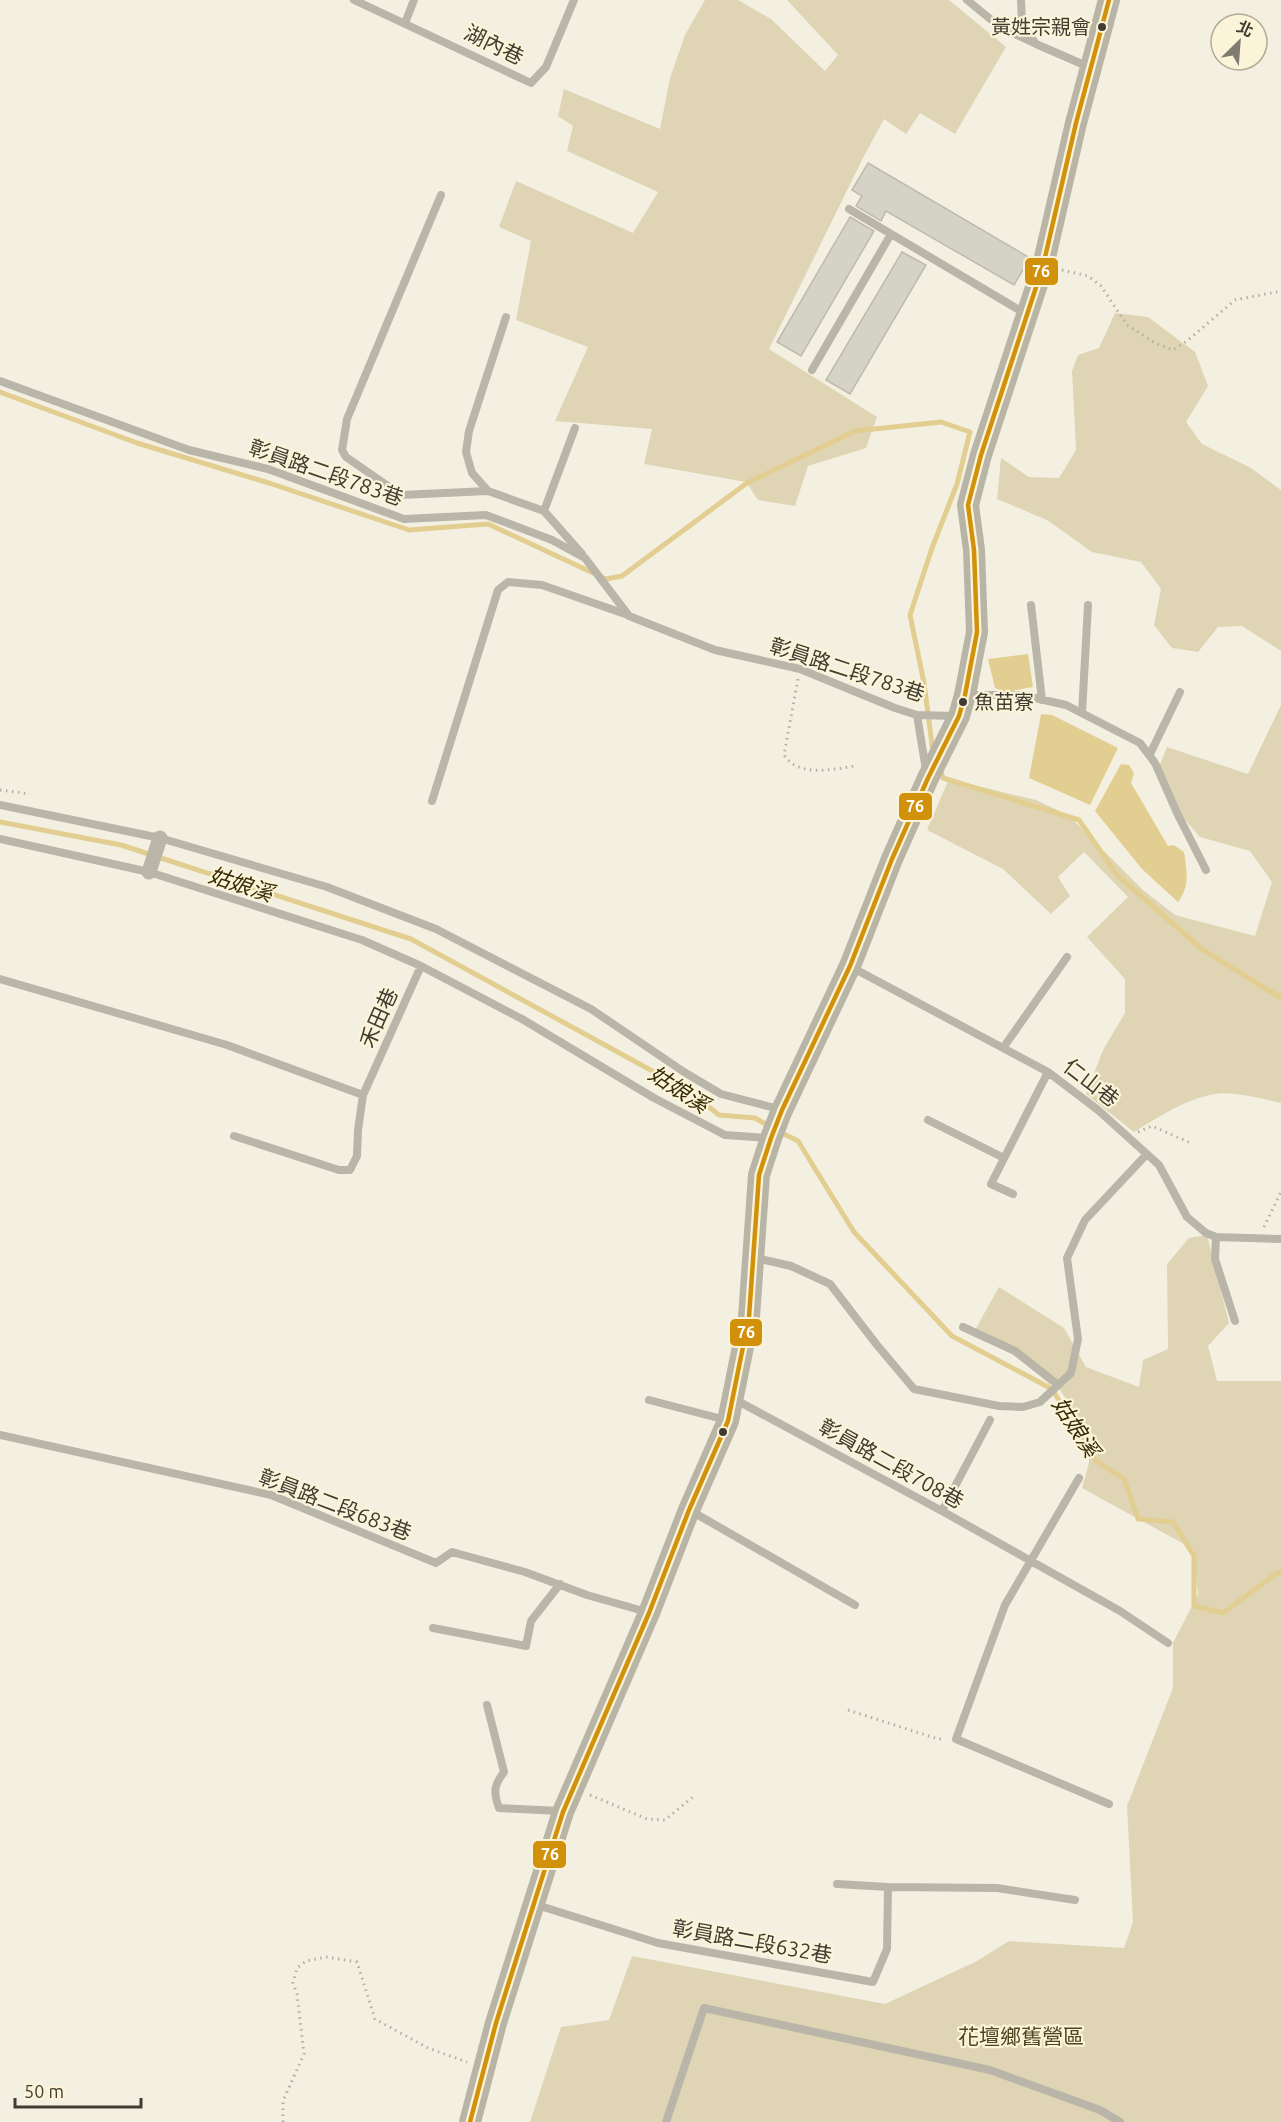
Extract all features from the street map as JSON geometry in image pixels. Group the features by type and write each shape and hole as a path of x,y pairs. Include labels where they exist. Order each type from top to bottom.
{"main road":[{"path":"470,2122 483,2067 563,1812 649,1613 689,1510 728,1421 749,1317 759,1175 771,1138 850,966 892,859 962,705 977,632 974,550 968,506 981,455 1043,266 1090,67 1109,0"}],"street":[{"path":"149,872 160,837"}],"lane":[{"name":"湖內巷","path":"354,0 531,83 546,67 574,0"},
{"path":"405,23 414,0"},
{"path":"968,0 1000,27 1090,67"},
{"path":"1021,0 1022,24 1036,44"},
{"path":"441,195 347,419 342,450 346,457 401,495 488,491 544,511 585,558"},
{"path":"849,209 1027,315"},
{"path":"812,370 891,234"},
{"path":"488,491 472,473 466,452 469,431 506,317"},
{"name":"彰員路二段783巷","path":"0,381 189,450 268,469 404,519 486,515 552,540 585,558 629,615 715,650 800,669 895,708 918,715 1022,695 1066,705 1140,743 1150,754"},
{"path":"544,511 575,428"},
{"path":"432,801 498,590 508,582 542,585 629,615"},
{"path":"1031,605 1042,700"},
{"path":"1082,713 1088,605"},
{"path":"1180,692 1150,754 1206,870"},
{"path":"918,715 935,764"},
{"path":"0,805 160,837 327,887 436,929 591,1009 684,1072 721,1094 782,1110"},
{"path":"0,839 149,872 362,940 421,966 522,1019 654,1098 725,1135 771,1138"},
{"path":"1003,1048 1067,957"},
{"name":"禾田巷","path":"234,1136 339,1170 350,1170 357,1156 357,1130 363,1095 421,966"},
{"name":"仁山巷","path":"850,966 1048,1072 1128,1136 1159,1165 1187,1217 1206,1233 1216,1238"},
{"path":"0,979 227,1045 363,1095"},
{"path":"1013,1194 991,1184 1048,1072"},
{"path":"928,1120 1004,1158"},
{"path":"753,1257 791,1266 830,1284 914,1389 999,1406 1023,1407 1040,1402 1071,1373 1078,1340 1067,1258 1085,1220 1146,1155"},
{"path":"1235,1321 1215,1259 1216,1238 1281,1239"},
{"path":"963,1327 1015,1351 1058,1384"},
{"name":"彰員路二段708巷","path":"733,1398 1120,1611 1168,1643"},
{"path":"649,1400 728,1421"},
{"path":"942,1511 990,1420"},
{"name":"彰員路二段683巷","path":"0,1435 271,1495 436,1563 452,1552 649,1613"},
{"path":"1079,1478 1005,1605 956,1739 1109,1804"},
{"path":"689,1510 855,1605"},
{"path":"433,1628 526,1646 531,1621 560,1584"},
{"path":"487,1705 504,1772 496,1783 493,1794 499,1808 563,1812"},
{"path":"837,1884 997,1888 1075,1900"},
{"name":"彰員路二段632巷","path":"533,1904 658,1943 873,1982 887,1949 888,1887"},
{"path":"666,2122 704,2008 990,2070 1100,2110 1120,2122"}],"path":[{"path":"1043,266 1088,276 1101,286 1127,325 1155,343 1173,350 1235,300 1281,291"},
{"path":"800,669 784,756 789,763 812,771 856,766"},
{"path":"0,790 30,794"},
{"path":"1128,1136 1152,1126 1193,1144"},
{"path":"1258,1240 1281,1192"},
{"path":"848,1710 938,1739 956,1739"},
{"path":"573,1787 647,1819 665,1820 694,1796"},
{"path":"283,2122 283,2101 304,2054 297,1994 293,1983 297,1968 306,1961 326,1957 357,1962 375,2019 428,2048 483,2067"}],"green space":[{"path":"705,0 738,0 771,19 825,71 838,55 787,0 949,0 1006,47 955,134 920,113 906,134 884,119 769,349 877,417 866,448 808,466 795,506 758,500 746,482 644,464 652,429 555,421 588,347 516,320 531,241 499,227 516,181 633,233 658,192 567,151 573,126 558,116 564,89 660,129 670,78 685,35"},
{"path":"1115,313 1148,317 1195,352 1208,386 1186,422 1202,444 1251,468 1281,490 1281,651 1242,626 1218,627 1198,652 1172,648 1154,625 1161,589 1141,562 1092,552 1047,520 997,499 1001,458 1029,477 1059,478 1076,450 1072,371 1078,355 1099,348"},
{"path":"1281,705 1281,1103 1239,1094 1222,1093 1204,1096 1183,1104 1134,1132 1086,1094 1103,1050 1125,1013 1125,979 1087,937 1128,897 1084,852 1058,877 1070,896 1051,914 1003,869 927,830 949,779 1036,800 1068,815 1143,890 1175,915 1255,936 1272,882 1250,851 1200,837 1173,806 1158,769 1167,747 1248,774"},
{"name":"花壇鄉舊營區","path":"1207,1235 1229,1323 1208,1346 1217,1381 1281,1381 1281,2122 530,2122 561,2027 609,2020 632,1956 885,2004 977,1961 1009,1941 1124,1948 1133,1922 1127,1806 1173,1688 1173,1643 1198,1594 1193,1549 1082,1488 1089,1463 1089,1436 1055,1382 975,1330 999,1287 1064,1328 1086,1367 1139,1387 1143,1360 1168,1349 1167,1264 1189,1238"}],"shaded area":[{"path":"1028,654 1033,687 1005,692 995,688 988,659"},
{"path":"1041,714 1052,715 1118,748 1090,805 1029,778"},
{"path":"1121,764 1129,765 1134,773 1131,783 1168,846 1174,845 1184,852 1186,884 1178,902 1142,869 1095,811"}],"building":[{"path":"868,163 1030,258 1014,285 886,211 881,221 856,206 862,196 852,190"},
{"path":"850,217 874,231 801,356 777,342"},
{"path":"902,252 926,265 850,394 826,380"}],"waterway":[{"path":"0,392 137,443 269,483 409,530 488,524 606,579 622,576 747,483 855,431 941,422 970,432 957,484 932,548 910,615 924,683 933,752"},
{"path":"940,769 943,778 1079,820 1117,875 1203,950 1281,998"},
{"name":"姑娘溪","path":"0,822 121,845 411,939 689,1091 719,1115 755,1118 769,1126"},
{"name":"姑娘溪","path":"780,1132 798,1141 854,1232 952,1336 1052,1389 1096,1461 1124,1479 1138,1519 1173,1522 1194,1556 1194,1606 1223,1613 1277,1573 1281,1573"}],"transit line":[{"name":"76","path":"470,2122 496,2023 563,1812 649,1613 689,1510 728,1421 749,1317 759,1175 771,1138 850,966 892,859 928,778 959,716 977,632 974,550 968,505 981,455 1043,266 1076,123 1109,0"}],"place":[{"name":"黃姓宗親會","path":"1102,27"},
{"name":"魚苗寮","path":"963,702"}]}
